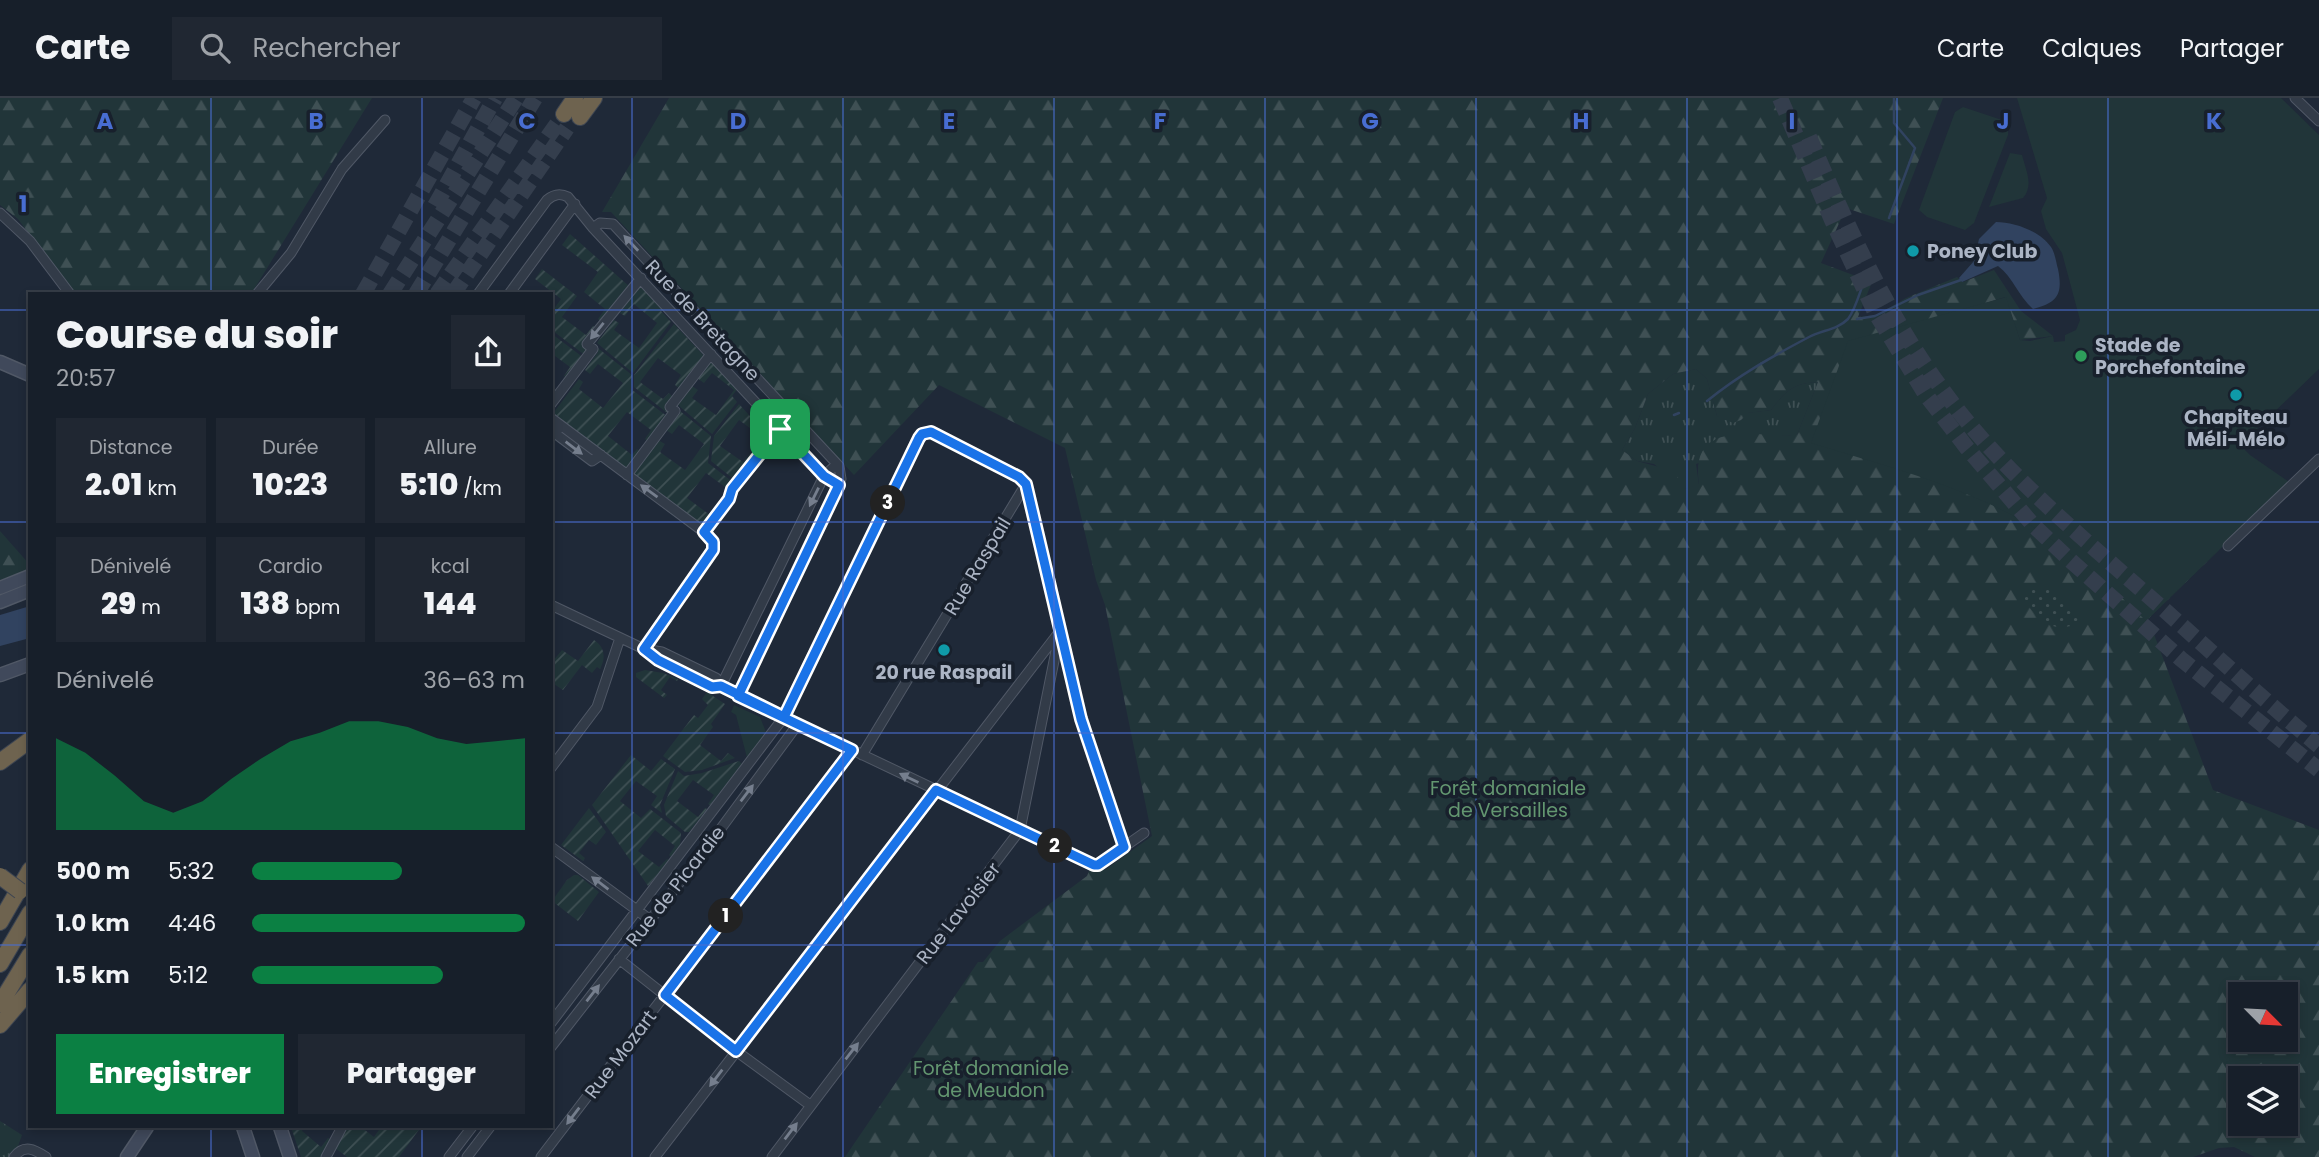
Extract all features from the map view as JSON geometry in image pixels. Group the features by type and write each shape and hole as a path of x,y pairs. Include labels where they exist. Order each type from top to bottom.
{"highway":[{"path":"574,111 587,98"},
{"path":"574,111 594,98"},
{"path":"0,762 28,741"},
{"path":"0,922 28,873"},
{"path":"0,876 25,894"},
{"path":"0,964 28,916"},
{"path":"0,1004 28,958"},
{"path":"0,1025 28,992"}],"main road":[{"path":"0,362 28,374"},
{"path":"3,587 28,577"},
{"path":"0,603 28,591"},
{"path":"0,675 28,665"},
{"path":"127,1157 146,1128"},
{"path":"136,1157 155,1128"},
{"path":"243,1128 253,1157"},
{"path":"280,1128 289,1157"}],"street":[{"path":"2295,98 2319,121"},
{"path":"259,292 291,253 342,169 385,120"},
{"path":"479,292 547,200 551,196 562,194 575,204 510,292"},
{"name":"Rue de Bretagne","path":"575,204 593,228 824,476 839,485"},
{"path":"0,213 30,241 68,292"},
{"name":"Rue de Bretagne","path":"593,228 600,223 614,224 837,464"},
{"path":"553,401 593,349 587,344 641,278"},
{"path":"627,475 675,411 670,407 711,354"},
{"path":"553,420 704,532 713,542 713,550 644,649"},
{"path":"704,532 729,499 732,489 780,429"},
{"path":"553,1020 784,717 922,434 931,432 1019,477 1026,484 1081,719 1124,847"},
{"path":"2228,547 2319,459"},
{"path":"721,686 824,476 837,464 841,471 839,485 738,696"},
{"name":"Rue Raspail","path":"862,755 1026,484"},
{"path":"553,606 644,649 658,660 712,687 721,686 1098,865 1144,832"},
{"path":"655,1157 1060,631"},
{"name":"Rue Lavoisier","path":"772,1157 1020,830 1060,631"},
{"path":"553,765 597,707 620,638"},
{"name":"Rue de Picardie","path":"553,1043 708,846 798,724"},
{"name":"Rue Mozart","path":"541,1157 852,750"},
{"path":"553,848 649,919"},
{"path":"619,959 810,1105"},
{"path":"326,1157 341,1128"},
{"path":"449,1157 471,1128"},
{"path":"467,1157 488,1128"},
{"path":"14,1157 21,1150 27,1149 34,1149 46,1157"}],"green space":[{"path":"0,98 372,98 252,292 73,292 18,219 0,205"},
{"name":"Forêt domaniale de Versailles","path":"669,98 1943,98 1894,224 1846,208 1821,263 1872,282 1858,317 1877,315 1906,298 1957,277 1963,282 1994,270 2021,311 2053,336 2020,340 2005,297 1853,345 2219,550 2146,621 2152,629 2213,790 2319,830 2319,1157 2255,1157 2234,1147 2219,1148 2193,1157 845,1157 978,962 983,962 1000,941 1087,876 1090,869 1105,870 1152,836 1105,605 1096,580 1065,448 939,385 854,475 611,212 602,212","holes":["1696,369 1707,379 1717,416 1733,423 1748,413 1771,410 1796,386 1818,382 1797,435 1744,434 1714,440 1704,449 1699,463 1699,484 1685,489 1674,471 1637,461 1622,450 1635,428 1648,394 1673,374"]},
{"name":"Stade de Porchefontaine","path":"2017,98 2281,98 2319,135 2319,369 2240,445 2289,482 2146,621 2083,564 2012,515 1939,483 1811,443 1848,341 2006,297 2020,340 2030,341 2053,336 2054,342 2065,341 2065,335 2076,330 2080,320 2062,253 2046,229 2041,211 2047,198"},
{"path":"1963,107 2002,120 2008,129 1974,223 1965,230 1927,217 1919,210 1955,112"},
{"path":"2010,153 2022,155 2028,188 2023,198 1989,207"},
{"path":"570,234 630,287 602,322 598,319 605,309 584,292 598,272 562,245"},
{"path":"542,269 577,296 562,317 586,335 593,326 597,329 591,350 586,356 553,331 553,310 561,299 535,279"},
{"path":"641,284 664,308 661,311 671,322 633,373 597,343 614,320 619,323 614,330 639,348 657,323 634,304 625,316 620,313"},
{"path":"674,324 706,358 681,390 675,385 681,375 658,358 640,382 663,399 669,393 674,398 670,415 634,387 634,375"},
{"path":"553,335 584,358 568,379 564,376 570,367 553,354"},
{"path":"594,345 632,375 631,389 668,417 649,442 645,439 651,430 627,412 608,436 632,455 637,449 641,453 627,472 553,417 553,413 579,379 583,382 579,389 603,408 623,383 598,364 590,374 585,370 598,352 592,347"},
{"path":"712,360 738,388 732,396 737,402 712,434 678,405 692,386 698,390 692,398 716,415 734,390 712,373 704,383 697,378"},
{"path":"1696,369 1707,379 1717,416 1741,420 1747,413 1771,410 1796,386 1818,382 1797,435 1776,436 1696,464 1699,485 1685,489 1654,464 1637,461 1622,450 1635,428 1648,394 1673,374"},
{"path":"739,404 770,438 760,451 756,446 762,437 739,420 720,446 743,462 751,453 755,457 736,481 711,461 714,436"},
{"path":"680,411 711,436 708,463 734,483 729,490 706,473 687,498 710,515 717,506 719,508 704,530 631,476 658,440 665,444 660,452 685,470 704,444 679,425 672,434 666,430"},
{"path":"0,531 28,563 28,572 0,580"},
{"path":"2046,585 2060,594 2080,616 2075,625 2052,626 2031,610 2024,595 2031,589"},
{"path":"594,640 600,646 603,661 600,669 597,667 592,673 582,665 563,690 553,683 553,661 562,650 578,661"},
{"path":"645,670 678,679 677,681 670,677 661,690 667,695 664,698 636,677 636,673"},
{"path":"707,692 725,704 700,745 721,761 728,753 735,758 702,770 685,772 663,756 694,715 698,718 708,705 702,699"},
{"path":"734,705 760,717 766,732 747,758 736,715 731,712"},
{"path":"631,755 651,771 661,759 675,769 660,805 662,813 651,805 657,796 636,781 620,801 641,818 650,809 681,833 680,846 671,857 669,855 675,846 655,830 638,851 659,867 669,860 648,886 592,805"},
{"path":"739,761 742,764 710,805 708,804 714,795 693,780 677,801 698,817 707,809 689,832 685,832 666,816 664,805 678,771 684,776"},
{"path":"589,808 606,832 596,845 589,840 579,853 585,858 583,861 561,845"},
{"path":"578,875 599,892 578,921 553,902 567,880"},
{"path":"0,1121 22,1135 18,1146 9,1157 0,1157"},
{"path":"291,1128 304,1128 302,1131 321,1147 330,1139 321,1157 301,1157"},
{"path":"346,1128 362,1128 374,1137 380,1128 420,1128 399,1157 347,1157 335,1148"}],"water":[{"path":"1996,222 2026,228 2040,236 2051,247 2060,285 2057,296 2048,304 2033,309 1998,266 1962,282 1959,278 1974,261 1979,239"},
{"path":"28,607 28,639 0,646 0,615"}],"waterway":[{"path":"1889,218 1915,148 1894,123 1894,98"},
{"path":"1857,319 1875,316 1918,295 1961,280"},
{"path":"1707,401 1769,359 1809,337 1844,323 1853,311 1863,284"},
{"path":"1674,415 1679,413"}],"tunnel":[{"path":"364,292 474,98"},
{"path":"435,206 495,98"},
{"path":"391,292 516,98"},
{"path":"417,292 535,98"},
{"path":"1780,98 1875,312 1926,395 1967,448 2034,526 2070,560 2181,659 2319,770"},
{"path":"438,292 564,114"},
{"path":"454,292 567,128"},
{"path":"1809,137 1883,296 1919,356 1961,414 2010,469 2062,519 2319,746"}],"place":[{"name":"Poney Club","path":"1913,251"},
{"name":"Stade de Porchefontaine","path":"2081,356"},
{"name":"Chapiteau Méli-Mélo","path":"2236,395"},
{"name":"20 rue Raspail","path":"944,650"}],"route":[{"path":"780,429 732,489 729,499 704,532 713,542 713,550 644,649 658,660 712,687 721,686 738,696 784,717 919,438 926,432 931,432 1019,477 1026,484 1081,719 1124,847 1094,865 936,790 736,1051 665,995 852,750 738,696 839,485 824,476 780,429"}],"park label":[{"name":"Forêt domaniale de Meudon","path":"991,1079"}]}
